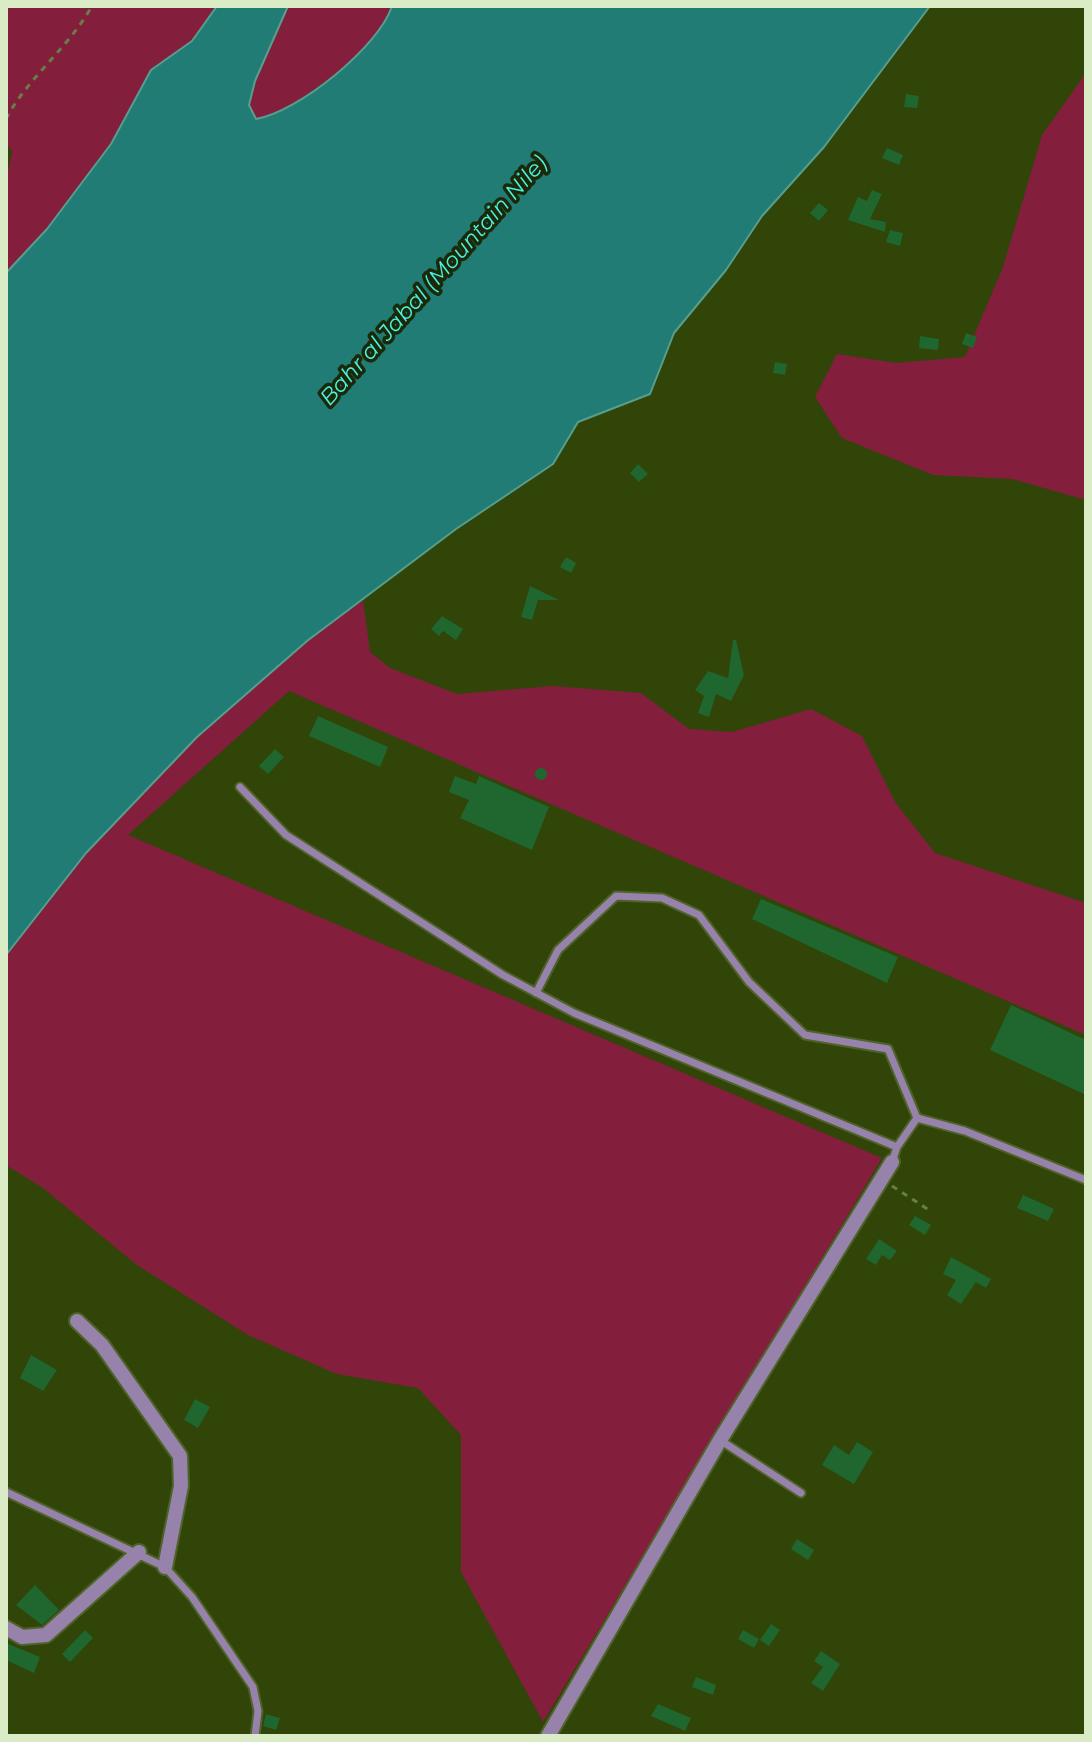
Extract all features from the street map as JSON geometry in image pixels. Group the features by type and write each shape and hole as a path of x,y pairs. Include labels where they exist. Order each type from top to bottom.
{"street":[{"path":"548,1736 720,1440 892,1162"},
{"path":"77,1321 102,1345 180,1456 181,1486 165,1567"},
{"path":"6,1628 22,1637 46,1635 139,1552"}],"lane":[{"path":"240,787 286,835 503,975 574,1013 897,1147"},
{"path":"536,993 558,950 616,896 662,898 699,915 749,982 805,1035 888,1049 917,1118"},
{"path":"892,1162 897,1147 917,1118"},
{"path":"917,1118 965,1131 1086,1180"},
{"path":"720,1440 801,1493"},
{"path":"6,1492 139,1552 165,1567 192,1597 253,1687 258,1711 255,1736"}],"path":[{"path":"6,119 19,94 52,63 92,6"},
{"path":"882,1180 932,1212"}],"shaded area":[{"path":"6,6 217,6 192,41 151,70 111,144 47,229 6,273 6,181 12,152 6,142"},
{"path":"288,6 392,6 371,40 334,75 293,104 256,119 249,105 255,81"},
{"path":"1086,73 1086,500 1012,479 933,475 842,438 815,397 837,354 896,363 965,357 1003,267 1042,135"},
{"path":"363,600 370,652 390,668 457,694 553,686 641,693 689,729 732,732 811,709 862,736 895,802 935,853 1086,903 1086,1035 289,691 128,835 882,1158 543,1722 461,1572 461,1435 418,1388 337,1374 248,1335 137,1265 43,1188 6,1165 6,955 86,853 197,737 307,641"}],"water":[{"name":"Bahr al Jabal (Mountain Nile)","path":"217,6 288,6 255,81 249,105 256,119 293,104 335,75 371,40 392,6 930,6 824,147 762,216 726,270 674,333 650,394 578,422 553,464 456,529 307,641 197,737 86,853 6,955 6,273 47,229 111,144 151,70 192,41"}],"building":[{"path":"906,94 919,96 917,108 904,107"},
{"path":"887,148 903,155 899,165 882,158"},
{"path":"872,190 882,194 870,219 886,222 885,232 848,220 858,197 867,201"},
{"path":"819,203 828,210 819,221 810,213"},
{"path":"890,230 903,233 900,246 886,242"},
{"path":"966,333 977,337 973,348 962,344"},
{"path":"920,336 939,339 938,350 919,348"},
{"path":"775,362 787,364 785,375 773,373"},
{"path":"638,464 648,474 639,482 630,473"},
{"path":"566,557 576,563 571,573 560,567"},
{"path":"530,586 559,600 538,600 532,620 521,617"},
{"path":"442,616 463,629 456,640 443,631 439,636 431,629"},
{"path":"733,640 736,640 744,675 731,701 716,694 709,717 698,713 704,696 695,690 708,671 728,678"},
{"path":"318,716 388,747 380,767 309,736"},
{"path":"275,749 284,757 268,774 259,766"},
{"path":"541,768 547,774 541,780 535,774"},
{"path":"455,776 476,784 479,776 549,807 532,850 460,818 469,800 449,792"},
{"path":"761,899 898,957 887,983 752,919"},
{"path":"1011,1005 1086,1040 1086,1095 990,1050"},
{"path":"1023,1195 1054,1209 1048,1221 1017,1208"},
{"path":"915,1216 931,1225 925,1235 909,1225"},
{"path":"879,1239 897,1251 890,1260 882,1255 876,1265 866,1259"},
{"path":"951,1257 991,1279 986,1288 976,1282 961,1304 947,1295 956,1280 943,1274"},
{"path":"31,1355 57,1370 43,1391 20,1378"},
{"path":"195,1399 210,1407 198,1428 184,1420"},
{"path":"857,1442 873,1452 854,1484 822,1465 834,1445 849,1455"},
{"path":"797,1539 814,1550 808,1560 791,1549"},
{"path":"35,1585 59,1610 42,1625 16,1605"},
{"path":"771,1624 780,1630 769,1646 760,1640"},
{"path":"85,1630 93,1638 70,1662 62,1654"},
{"path":"743,1630 759,1639 754,1648 738,1639"},
{"path":"6,1643 40,1657 34,1673 6,1660"},
{"path":"821,1651 840,1664 823,1691 811,1683 823,1667 814,1661"},
{"path":"696,1677 716,1685 713,1695 692,1687"},
{"path":"658,1704 691,1718 685,1731 651,1716"},
{"path":"266,1714 280,1718 276,1730 263,1726"}]}
